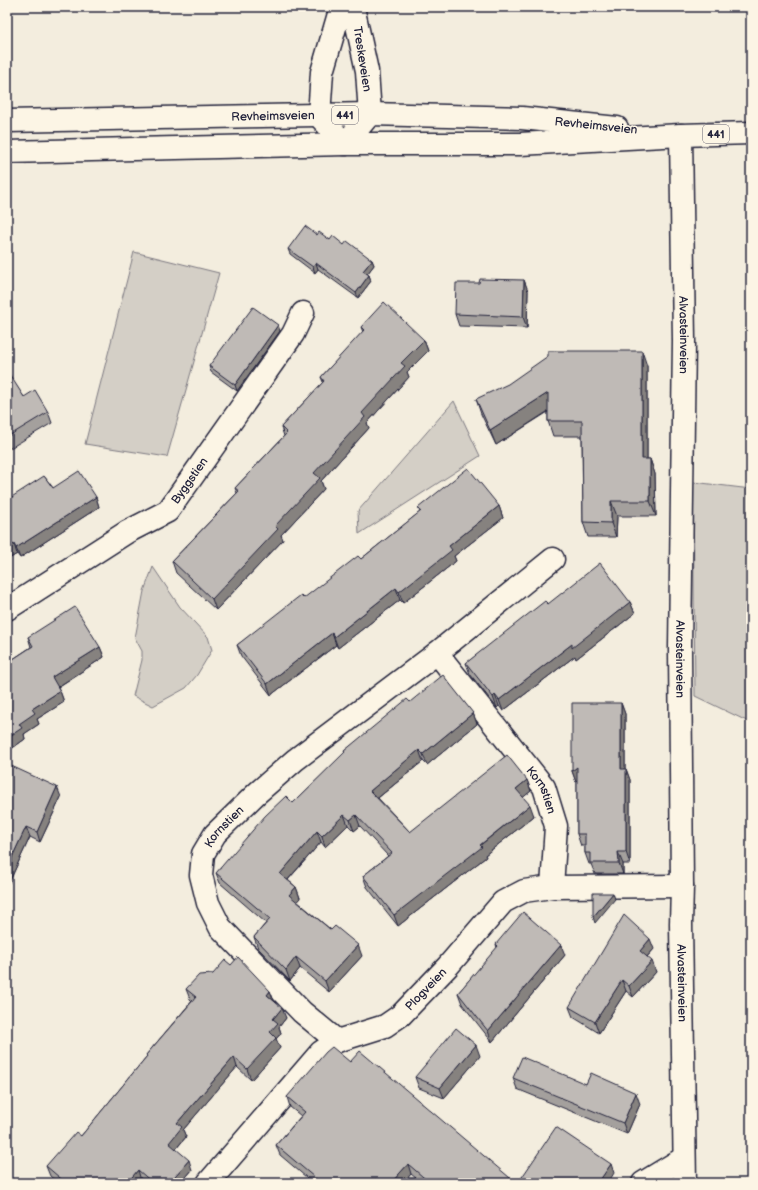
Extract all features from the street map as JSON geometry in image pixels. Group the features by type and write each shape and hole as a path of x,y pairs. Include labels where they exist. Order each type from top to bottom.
{"street":[{"name":"Treskeveien","path":"319,116 322,72 341,7"},
{"name":"Treskeveien","path":"353,7 367,71 370,114"},
{"name":"Revheimsveien","path":"7,121 370,114 522,118 681,135"},
{"path":"319,116 345,144 370,114"},
{"name":"Revheimsveien","path":"7,152 345,144 520,144 681,135 751,134"},
{"name":"Alvasteinveien","path":"681,135 684,333 680,648 681,924 685,1183"},
{"name":"Byggstien","path":"7,609 127,532 168,512 293,334 303,313"},
{"name":"Kornstien","path":"337,1041 302,1012 220,927 208,903 201,875 203,854 215,834 256,794 284,770 318,742 437,653 553,559"},
{"name":"Kornstien","path":"437,653 544,787 556,826 552,887"},
{"name":"Plogveien","path":"208,1183 321,1052 337,1041 385,1026 401,1015 448,966 503,902 524,890 552,887 682,886"},
{"path":"643,1183 684,1158"}],"shaded area":[{"path":"134,252 219,273 167,457 85,444"},
{"path":"454,401 480,456 359,534 358,511"},
{"path":"693,482 751,489 751,723 695,696"},
{"path":"153,567 180,607 208,637 212,650 197,675 186,688 153,706 133,696 142,660 142,651 135,638 144,591"}],"building":[{"path":"305,226 317,235 319,232 330,240 333,236 344,245 347,241 372,260 363,271 369,275 356,293 316,263 313,267 288,249"},
{"path":"480,279 524,280 523,317 455,314 456,283 479,283"},
{"path":"384,302 424,340 401,363 405,366 362,413 365,417 314,473 320,478 275,526 278,529 212,599 172,561 239,491 235,488 287,433 281,427 324,381 321,377 364,330 361,327"},
{"path":"253,307 278,325 235,385 209,366"},
{"path":"548,351 642,351 642,459 650,459 650,501 611,501 611,523 583,522 582,421 548,421 548,393 490,430 476,399 508,384 548,356"},
{"path":"8,372 24,397 35,390 48,412 7,437 7,373"},
{"path":"468,468 499,506 449,546 452,550 399,592 396,588 334,637 332,633 267,684 237,645 301,595 304,598 358,556 361,559 421,511 418,508"},
{"path":"79,471 96,497 16,548 14,544 7,548 7,500 44,476 53,488"},
{"path":"600,563 630,602 572,648 572,644 499,700 495,695 493,697 466,663 545,601 548,604"},
{"path":"75,607 100,647 52,677 60,691 32,709 35,713 19,724 22,728 7,738 7,663 33,646 28,637"},
{"path":"443,675 473,713 423,754 419,750 370,791 410,832 507,755 527,780 516,789 530,805 480,845 482,847 394,915 363,876 392,853 356,815 350,820 344,815 322,836 317,831 280,874 296,887 289,895 331,930 335,926 358,945 325,981 296,957 286,970 254,937 270,919 216,873 265,816 286,796 293,803 345,752 344,751 407,699 410,702"},
{"path":"572,703 621,703 621,769 626,769 626,852 618,852 619,863 590,863 590,853 585,853 585,834 577,834 577,767 572,771"},
{"path":"7,764 57,787 37,832 26,827 7,868"},
{"path":"593,893 613,893 593,917"},
{"path":"523,912 561,945 488,1031 458,993 498,946 496,944"},
{"path":"624,915 650,939 640,951 652,961 629,986 622,980 595,1022 569,1007"},
{"path":"238,957 270,991 267,995 282,1008 273,1019 278,1023 270,1032 276,1038 247,1069 234,1057 177,1123 182,1127 169,1143 189,1160 169,1183 153,1183 138,1170 127,1183 66,1183 46,1166 76,1132 81,1136 147,1056 146,1055 196,997 186,989 199,975 213,974 225,960 231,965"},
{"path":"456,1028 476,1045 440,1088 415,1077"},
{"path":"332,1047 350,1062 360,1051 516,1183 430,1183 408,1164 391,1183 321,1183 276,1145 305,1112 287,1097"},
{"path":"522,1057 586,1084 591,1073 636,1093 623,1123 513,1078"},
{"path":"556,1127 611,1164 598,1183 518,1183"}]}
